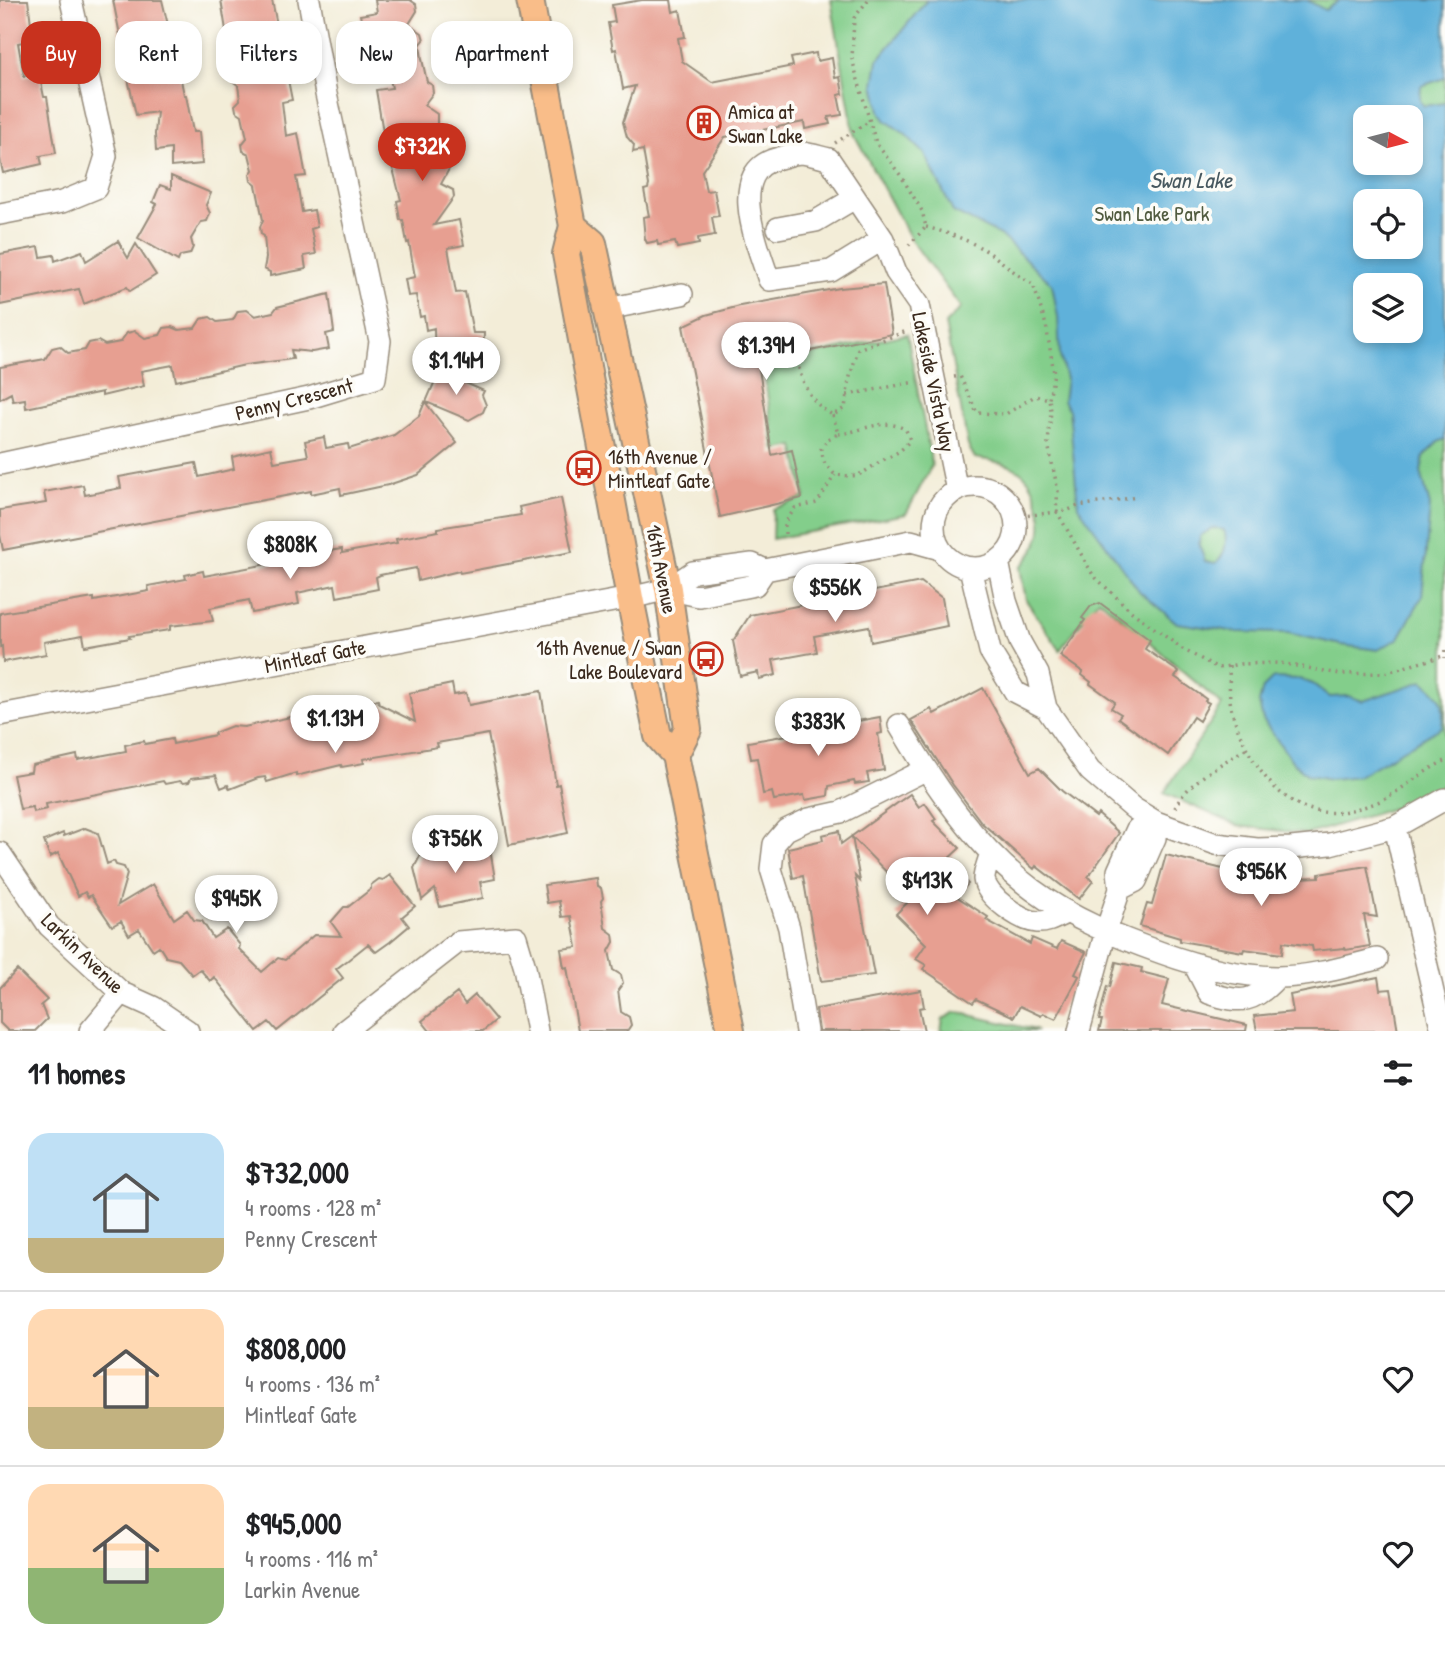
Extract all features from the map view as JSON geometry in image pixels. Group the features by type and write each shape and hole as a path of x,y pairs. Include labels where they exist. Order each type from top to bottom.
{"main road":[{"name":"16th Avenue","path":"530,0 573,226 566,254 630,598 658,736 675,755 731,1031"},
{"name":"16th Avenue","path":"573,226 593,243 668,589 688,729 675,755"}],"street":[{"path":"0,214 62,202 96,188 106,156 71,0"},
{"name":"Penny Crescent","path":"0,464 309,398 375,378 380,341 326,94 309,0"},
{"name":"Lakeside Vista Way","path":"883,239 831,271 769,280 747,204 752,175 767,161 799,153 829,159 883,239 896,272 919,305 957,491"},
{"path":"778,228 816,221 855,198"},
{"path":"607,310 682,294"},
{"path":"911,541 928,526 945,500 957,491 975,486 994,491 1008,504 1014,517 1016,532 1009,551 998,561 984,567 970,568 953,562 940,549 934,532 937,513"},
{"path":"668,589 699,596 755,585 765,570 911,541 940,549"},
{"path":"998,561 1015,629 1038,674 1046,708 1090,771 1133,808 1162,824 1216,844 1257,849 1291,848 1330,844 1395,827 1445,799"},
{"path":"970,568 990,651 1015,692 1046,708"},
{"name":"Mintleaf Gate","path":"0,715 668,589"},
{"path":"987,638 1015,629"},
{"path":"899,726 925,770 990,853 1022,882 1068,912 1106,931 1194,964 1278,977 1332,970 1377,959"},
{"path":"806,1031 789,928 771,869 774,844 786,830 809,819 841,812 925,770"},
{"path":"1079,1031 1120,890 1118,871 1137,829 1162,824"},
{"path":"1395,827 1442,1031"},
{"name":"Larkin Avenue","path":"0,853 49,926 122,993 153,1007 188,1031"},
{"path":"990,853 984,879 989,891 1020,918 1035,922 1048,921 1068,912"},
{"path":"344,1031 458,942 516,937 525,967 537,1031"},
{"path":"1194,964 1209,993 1230,1001 1246,1000 1263,993 1278,977"},
{"path":"90,1031 122,993"}],"path":[{"path":"868,0 854,18 852,59 876,143 922,211 926,227"},
{"path":"896,272 900,255 926,227"},
{"path":"926,227 984,249 1033,284 1046,325 1054,373 1049,400 1051,410 1048,444 1058,491 1056,510 1093,575 1132,612 1184,650 1218,668 1280,663 1340,674 1384,673 1444,655"},
{"path":"833,415 845,408 858,349 915,328"},
{"path":"796,354 799,373 805,387 821,409 833,415 838,434"},
{"path":"847,394 934,378 960,376 977,413 1006,414 1035,396 1049,400"},
{"path":"895,423 906,430 910,440 900,453 881,461 867,472 852,476 835,475 824,461 821,449 828,439 838,434 895,423"},
{"path":"785,534 785,523 795,508 817,503 835,475"},
{"path":"1014,517 1056,510 1066,511 1078,506 1137,497"},
{"path":"1229,666 1232,713 1254,762 1277,793 1301,808 1334,812 1352,810 1385,799 1424,771 1445,761"},
{"path":"1162,824 1178,801 1203,777 1247,748"}],"green space":[{"name":"Swan Lake","path":"831,0 1445,0 1445,784 1407,804 1308,834 1238,826 1164,793 1222,705 1099,599 1060,650 1026,600 1020,568 1037,545 1041,531 1035,493 1021,472 1002,463 975,458 968,446 945,324 961,308 912,241 854,134"},
{"path":"907,334 932,465 906,514 772,539 773,509 805,497 794,446 775,450 763,365"},
{"path":"956,1012 1036,1031 941,1031 943,1019"}],"water":[{"name":"Swan Lake","path":"927,0 1307,0 1325,10 1340,0 1445,0 1445,78 1421,86 1420,101 1424,106 1445,103 1445,439 1424,456 1421,472 1430,506 1422,597 1399,638 1378,650 1288,633 1237,632 1177,623 1140,592 1078,506 1069,410 1063,401 1066,379 1060,356 1058,317 1052,284 1000,235 953,212 925,154 905,134 885,120 880,111 874,84 878,60","holes":["1213,528 1224,530 1226,539 1222,556 1216,563 1205,561 1199,544 1200,536"]},
{"path":"1273,678 1299,679 1313,684 1330,697 1348,696 1363,701 1423,681 1441,700 1442,727 1358,776 1331,779 1308,775 1292,761 1263,720 1259,703 1263,688"}],"building":[{"path":"0,0 28,0 31,21 21,21 21,42 18,43 21,84 41,84 44,97 47,97 56,153 40,156 42,164 3,173 0,159"},
{"path":"113,0 162,0 167,21 117,21"},
{"path":"221,0 272,0 276,21 224,21"},
{"path":"375,0 410,0 416,4 417,11 411,21 361,21 360,15 377,12"},
{"name":"Amica at Swan Lake","path":"642,0 671,0 673,12 680,10 685,37 678,38 682,61 712,82 793,66 791,58 816,53 817,61 832,58 835,78 840,77 843,94 838,95 842,115 828,117 830,124 805,129 804,122 725,137 702,171 706,191 714,190 719,216 712,217 715,235 698,238 699,244 677,248 675,242 658,245 657,241 647,243 645,239 643,217 649,216 644,190 648,189 649,185 643,150 633,152 634,145 627,137 623,122 635,86 623,89 608,23 615,22 612,5"},
{"path":"417,30 422,33 424,40 420,45 422,59 427,82 432,85 433,93 424,105 437,114 444,156 449,159 450,167 441,184 453,190 454,197 434,225 459,220 464,245 448,248 456,293 465,292 473,333 484,333 483,366 435,366 434,328 426,330 424,316 420,317 416,295 408,296 405,279 415,277 409,242 407,243 403,220 400,220 397,201 401,200 392,165 402,163 395,130 383,132 376,90 392,88 391,84 417,84"},
{"path":"129,84 182,84 193,132 199,132 202,164 171,167 171,149 156,151 157,112 136,115"},
{"path":"289,84 292,100 282,102 286,136 298,133 306,176 296,177 302,212 314,210 317,227 311,229 316,254 304,256 306,269 270,276 270,272 264,269 264,236 260,227 263,220 256,185 251,181 250,174 253,170 249,154 243,151 242,144 247,138 242,115 236,111 235,105 240,100 238,85"},
{"path":"171,176 211,193 206,205 210,213 207,221 201,222 191,239 193,247 190,254 180,256 178,261 138,238 157,204 153,202 160,185 171,189"},
{"path":"118,241 128,258 136,244 156,275 130,291 127,287 84,304 79,289 0,305 0,254 39,247 41,257 54,255 55,261 82,251 86,261"},
{"path":"884,284 892,334 758,362 772,455 792,450 802,498 720,517 683,326 706,315 740,306 840,288"},
{"path":"329,294 334,332 326,334 329,349 312,352 291,350 293,359 245,365 176,381 173,365 141,371 144,386 102,396 102,392 26,408 25,399 13,401 11,393 0,399 0,367 45,359 52,348 60,346 68,353 85,350 89,343 98,341 105,345 120,342 127,333 135,331 145,338 160,335 164,328 195,328 201,319 210,317 217,322 233,320 238,311 247,310 255,316 273,312 277,307"},
{"path":"435,370 484,391 482,395 486,405 483,412 469,420 426,402 435,381"},
{"path":"425,402 457,443 418,475 388,485 341,495 340,488 311,494 311,491 3,550 0,510 46,503 44,492 83,485 85,495 121,488 119,477 196,463 199,477 234,469 232,457 271,448 274,462 308,456 305,441 324,437 326,448 348,444 349,449 394,435 419,416"},
{"path":"561,498 572,552 460,573 459,571 418,581 416,568 376,577 378,589 337,597 335,585 297,593 299,604 252,613 249,600 210,608 213,621 170,626 170,630 85,646 83,635 44,642 46,654 3,662 0,613 149,591 148,586 186,579 185,575 203,571 204,576 273,563 273,560 342,549 342,553 397,543 396,539 438,531 438,528 521,515 519,507"},
{"path":"921,582 942,598 947,626 871,642 869,626 814,636 817,652 773,660 776,675 759,679 758,672 740,676 733,641 750,615"},
{"path":"1100,603 1150,640 1145,649 1179,672 1175,677 1209,703 1199,721 1193,717 1168,755 1118,718 1121,714 1111,708 1115,702 1090,684 1082,675 1083,672 1060,656 1085,620 1082,618 1091,606"},
{"path":"452,684 454,695 466,693 469,705 541,691 556,785 559,784 568,833 509,845 488,734 437,743 438,747 363,759 364,763 341,765 296,776 296,773 267,782 265,777 258,778 230,789 228,785 221,788 216,775 191,778 189,782 183,783 180,781 165,784 163,781 46,804 47,809 33,812 32,807 20,809 13,775 31,772 32,765 77,755 78,760 126,751 125,745 144,741 145,744 172,739 173,744 215,735 214,733 232,726 244,727 300,715 302,724 338,717 336,709 378,700 379,704 415,722 409,693"},
{"path":"983,688 1030,773 1039,768 1062,791 1096,817 1098,814 1119,833 1088,877 1093,881 1079,899 1036,866 1034,869 982,823 953,785 911,720 931,709 934,714"},
{"path":"880,717 882,733 878,734 884,770 867,773 869,782 855,784 854,781 829,786 828,796 805,800 804,795 774,800 772,792 763,794 757,758 751,759 748,742 788,735 787,729 818,724 819,728"},
{"path":"910,794 919,807 925,803 936,819 933,821 960,848 946,861 968,884 956,896 988,917 986,920 1030,944 1032,938 1057,949 1061,941 1086,952 1075,974 1079,976 1056,1019 1043,1013 1041,1016 1020,1006 1014,1017 976,999 973,1003 923,969 926,965 916,959 926,944 896,914 912,898 852,837 860,881 855,876 874,975 821,981 803,876 793,878 788,848 823,840 822,835 839,831 841,844"},
{"path":"85,828 98,833 107,864 114,861 116,865 124,867 127,874 118,905 153,884 174,919 187,910 194,920 202,921 213,938 227,929 240,945 239,949 262,972 278,958 285,960 314,935 341,936 331,922 344,907 348,907 371,889 371,885 379,879 383,880 390,875 415,906 402,917 409,926 390,942 376,952 368,944 336,969 343,978 277,1031 269,1022 257,1031 214,977 210,981 200,969 192,975 179,960 166,957 159,946 153,950 139,929 129,935 121,921 112,926 91,895 88,897 85,892 78,896 58,853 50,857 44,841"},
{"path":"478,842 490,849 495,879 480,882 483,898 440,907 435,889 422,900 414,868 421,854 429,852 440,857 463,852 470,843"},
{"path":"1166,855 1231,871 1298,878 1319,877 1319,874 1367,866 1377,917 1364,915 1370,946 1313,951 1312,946 1283,942 1282,954 1244,949 1243,952 1180,941 1180,938 1140,926 1147,904 1152,905"},
{"path":"596,878 603,898 601,901 605,928 613,934 614,942 609,951 613,970 621,975 623,983 618,990 621,1012 629,1017 631,1025 627,1031 578,1031 567,967 564,968 561,949 577,947 571,916 562,917 559,901 547,903 544,885"},
{"path":"1116,962 1142,968 1141,972 1169,979 1162,1005 1247,1025 1246,1031 1099,1031 1107,986 1110,987"},
{"path":"17,970 47,1000 41,1005 47,1019 35,1031 8,1031 0,1023 0,988"},
{"path":"1378,977 1380,990 1391,989 1398,1031 1257,1031 1254,1016 1293,1012 1290,995"},
{"path":"921,990 924,1007 919,1008 924,1031 819,1031 816,1009"},
{"path":"457,993 465,1004 475,995 496,1020 483,1031 430,1031 422,1021"}],"place":[{"name":"Amica at Swan Lake","path":"704,123"},
{"name":"16th Avenue / Mintleaf Gate","path":"584,468"},
{"name":"16th Avenue / Swan Lake Boulevard","path":"706,659"}],"park label":[{"name":"Swan Lake Park","path":"1152,213"}]}
